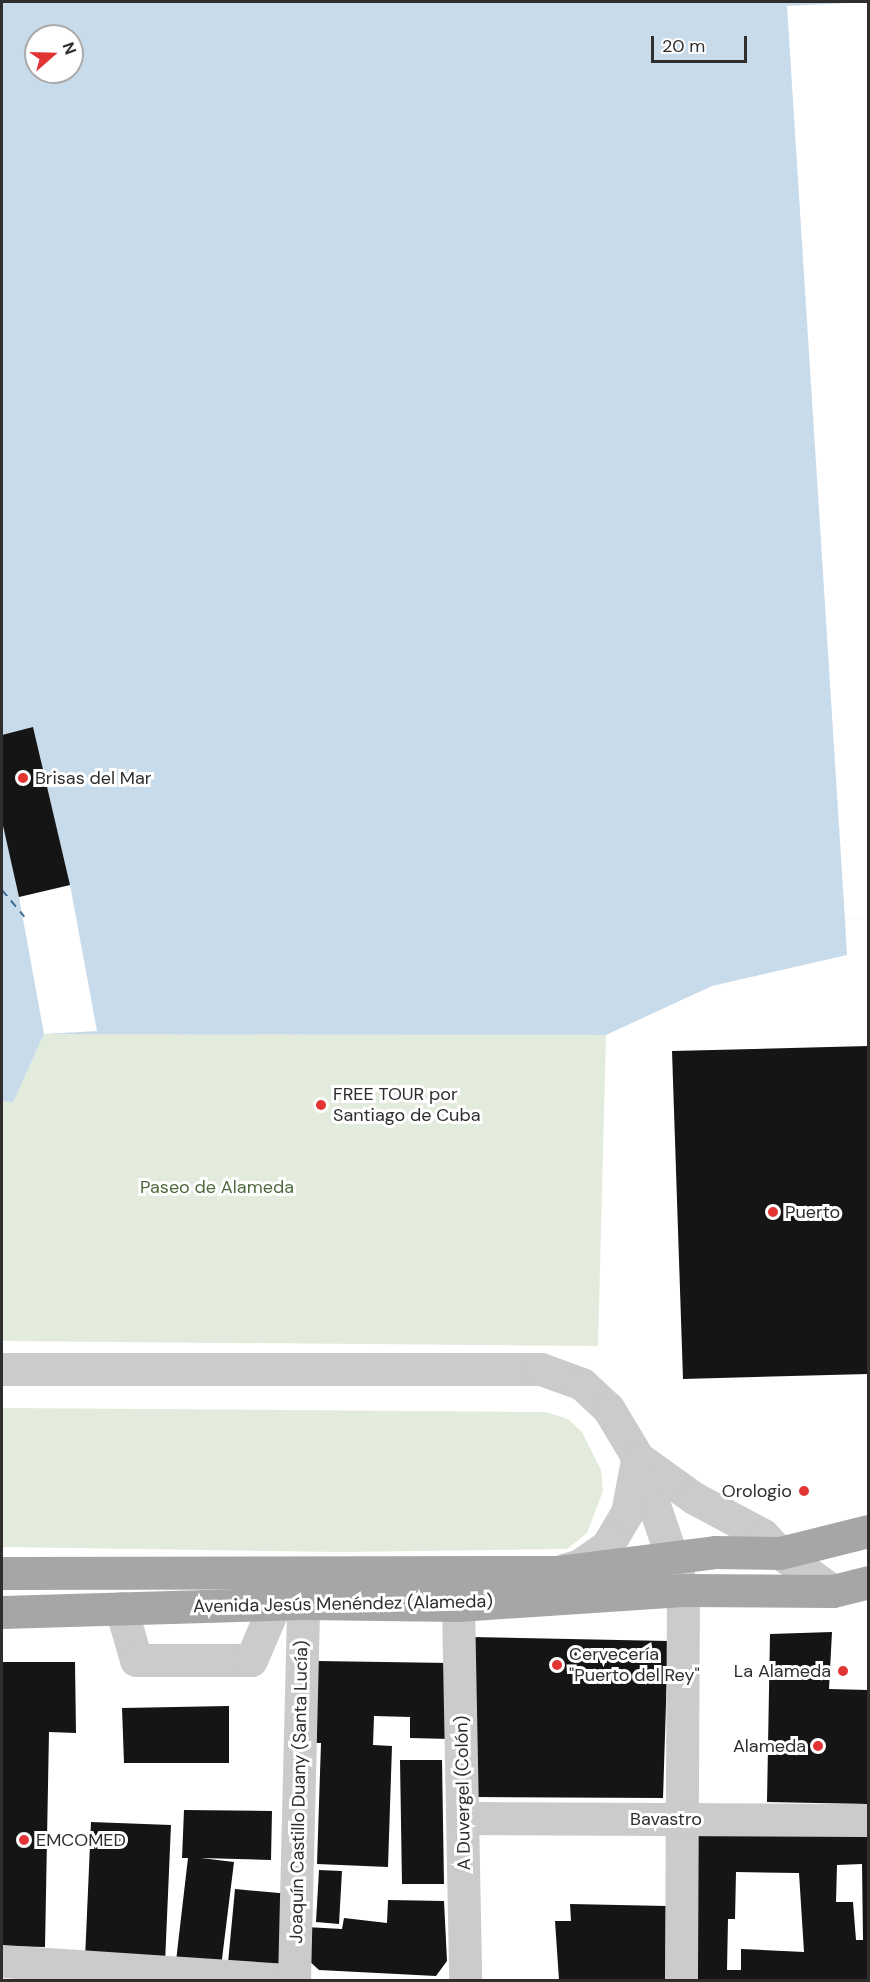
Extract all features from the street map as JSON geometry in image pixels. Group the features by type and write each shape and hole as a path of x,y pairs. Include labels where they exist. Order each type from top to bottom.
{"main road":[{"name":"Avenida Jesús Menéndez (Alameda)","path":"2,1573 557,1572 715,1552 780,1553 868,1531"},
{"name":"Avenida Jesús Menéndez (Alameda)","path":"2,1612 289,1603 458,1605 683,1590 833,1590 868,1582"}],"street":[{"path":"2,1369 541,1369 582,1384 608,1408 638,1458 683,1590 679,1818 681,1980"},
{"path":"638,1458 694,1498 763,1535 780,1553 833,1590"},
{"name":"Avenida Jesús Menéndez (Alameda)","path":"557,1572 580,1565 607,1546 627,1513 638,1458"},
{"path":"121,1608 136,1660 251,1660 289,1603"},
{"name":"Joaquín Castillo Duany (Santa Lucía)","path":"289,1603 294,1980"},
{"name":"A Duvergel (Colón)","path":"458,1605 464,1818 465,1980"},
{"name":"Bavastro","path":"464,1818 868,1820"},
{"path":"2,1961 286,1980"}],"green space":[{"name":"Paseo de Alameda","path":"97,1031 606,1035 598,1346 2,1341 2,1101 13,1101 44,1034"},
{"path":"2,1408 546,1412 568,1419 582,1432 601,1470 603,1491 587,1533 567,1549 342,1552 2,1547"}],"water":[{"path":"2,2 868,2 868,917 845,920 847,955 712,986 606,1035 44,1034 13,1102 2,1101"}],"pier":[{"path":"868,2 868,917 845,920 787,6"},
{"path":"70,885 97,1031 44,1034 19,897"}],"building":[{"name":"Brisas del Mar","path":"33,727 70,885 19,897 2,821 2,735"},
{"name":"Puerto","path":"868,1046 868,1374 683,1379 672,1051"},
{"name":"Alameda","path":"832,1632 829,1689 868,1690 868,1804 767,1802 770,1634"},
{"path":"471,1637 668,1641 663,1798 477,1797"},
{"path":"317,1661 450,1663 450,1739 410,1738 410,1717 374,1716 373,1745 392,1746 388,1867 317,1864 321,1743 316,1743"},
{"name":"EMCOMED","path":"2,1662 75,1662 76,1733 49,1732 45,1947 2,1946"},
{"path":"229,1706 229,1763 124,1763 122,1708"},
{"path":"400,1760 442,1760 444,1884 402,1884"},
{"path":"184,1810 272,1811 271,1860 201,1858 234,1862 221,1967 176,1961 188,1858 182,1858"},
{"path":"91,1822 171,1825 165,1963 85,1959"},
{"path":"698,1831 868,1837 868,1980 697,1980","holes":["862,1864 863,1940 856,1940 853,1902 836,1902 837,1865","736,1872 799,1873 804,1952 741,1949 741,1970 727,1970 728,1919 735,1919"]},
{"path":"319,1870 342,1871 339,1924 316,1922"},
{"path":"235,1889 290,1894 283,1968 228,1963"},
{"path":"388,1900 444,1901 447,1961 436,1976 319,1970 307,1959 306,1927 342,1929 344,1918 387,1923"},
{"path":"570,1904 667,1906 666,1980 559,1980 555,1921 571,1921"}],"ferry route":[{"path":"2,890 25,917"}],"place":[{"name":"Brisas del Mar","path":"23,778"},
{"name":"FREE TOUR por Santiago de Cuba","path":"321,1105"},
{"name":"Puerto","path":"773,1212"},
{"name":"Orologio","path":"804,1491"},
{"name":"Cervecería \"Puerto del Rey\"","path":"557,1665"},
{"name":"La Alameda","path":"843,1671"},
{"name":"Alameda","path":"818,1746"},
{"name":"EMCOMED","path":"24,1840"}]}
